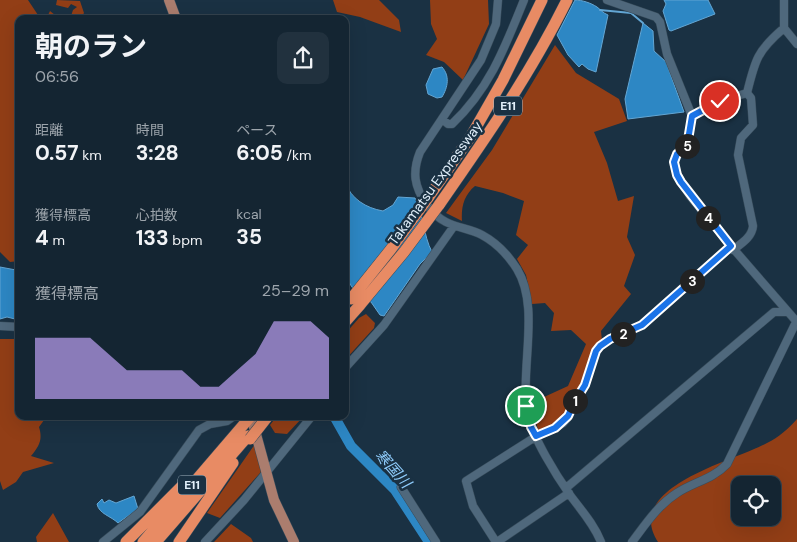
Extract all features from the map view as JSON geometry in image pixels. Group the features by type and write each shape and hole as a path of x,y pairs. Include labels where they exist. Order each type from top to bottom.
{"highway":[{"name":"Takamatsu Expressway","path":"352,303 471,136 503,80 542,0"},
{"name":"Takamatsu Expressway","path":"352,303 404,252 439,205 504,112 543,46 567,0"},
{"name":"E11","path":"156,542 246,435 250,420"},
{"name":"E11","path":"143,542 262,420"},
{"path":"126,542 223,442 246,435"},
{"path":"179,542 246,435"}],"main road":[{"path":"169,0 175,15"},
{"path":"252,420 274,500 294,542"}],"street":[{"path":"498,0 496,24 481,60 420,152 414,176 417,190 432,211 444,221 480,234 499,247 512,261 522,280 527,298 528,312 526,400 531,427 568,491 592,523 601,542"},
{"path":"442,119 448,124 452,124 489,80 500,61 524,0"},
{"path":"607,0 656,17 660,22 667,54 692,116 687,146 677,154 674,162 677,175 690,196 732,248 796,321 727,464 714,476 678,492 666,501 632,542"},
{"path":"784,0 784,28 797,44"},
{"path":"747,93 754,63 759,52 784,28"},
{"path":"692,116 720,101 747,93"},
{"path":"747,93 751,98 752,125 741,138 738,155 753,226 752,232 642,325 610,339 600,346 596,351 585,385 568,416 555,428 536,436 466,481 473,506 496,542 568,491 774,312 788,312"},
{"path":"349,364 384,325 454,226"},
{"path":"0,326 15,327"},
{"path":"103,542 140,512 199,430 210,424 228,420"},
{"path":"205,542 227,520 309,420"},
{"path":"401,487 436,542"}],"shaded area":[{"path":"0,0 28,0 38,15 15,15 15,261 10,262 0,252"},
{"path":"57,0 80,1 84,13 83,15 71,15 73,10 77,7 71,4 68,8 56,5"},
{"path":"333,0 379,0 399,20 401,32 360,17 337,12"},
{"path":"430,0 488,0 489,24 463,80 444,62 426,55 437,39 431,24"},
{"path":"555,45 576,73 619,99 627,121 594,132 607,163 618,201 634,196 627,237 635,255 624,286 631,294 601,331 602,341 566,417 551,428 538,430 531,403 568,386 586,344 571,330 551,331 554,313 545,303 532,304 526,275 517,259 528,245 516,235 524,201 503,193 475,186 468,193 464,202 462,221 446,213 492,150"},
{"path":"366,314 375,323 374,328 349,356 349,329 359,318"},
{"path":"15,337 15,420 44,420 39,427 40,443 31,456 54,463 23,472 16,482 3,490 0,481 0,339 14,339"},
{"path":"797,419 797,542 658,542 651,523 655,506 668,491 709,468 771,441"},
{"path":"274,420 300,420 287,434 275,433 270,425"},
{"path":"255,444 261,472 220,518 207,513"},
{"path":"53,513 69,542 37,542 36,537"},
{"path":"231,524 251,538 253,542 214,542"}],"water":[{"path":"575,0 592,4 608,15 596,72 582,64 579,67 568,55 557,35"},
{"path":"664,0 708,0 715,14 671,31 663,11 666,4"},
{"path":"643,23 653,31 654,51 666,62 684,112 628,119 625,99"},
{"path":"442,67 445,70 447,85 442,97 437,98 428,94 426,85 433,69"},
{"path":"349,190 360,202 371,208 383,211 393,205 398,197 415,198 432,252 420,264 384,316 380,315 371,302 354,290 350,284"},
{"path":"0,267 15,270 15,319 7,317 0,319"},
{"path":"134,496 138,509 118,523 103,513 97,504 102,499 104,503 109,500 116,503"}],"waterway":[{"path":"600,10 631,13 643,23"},
{"name":"寒国川","path":"336,420 351,446 395,490 429,542"}],"route":[{"path":"526,406 531,427 536,436 563,423 585,385 596,351 600,346 610,339 642,325 731,246 690,196 677,175 674,162 677,154 687,146 692,116 720,101"}]}
